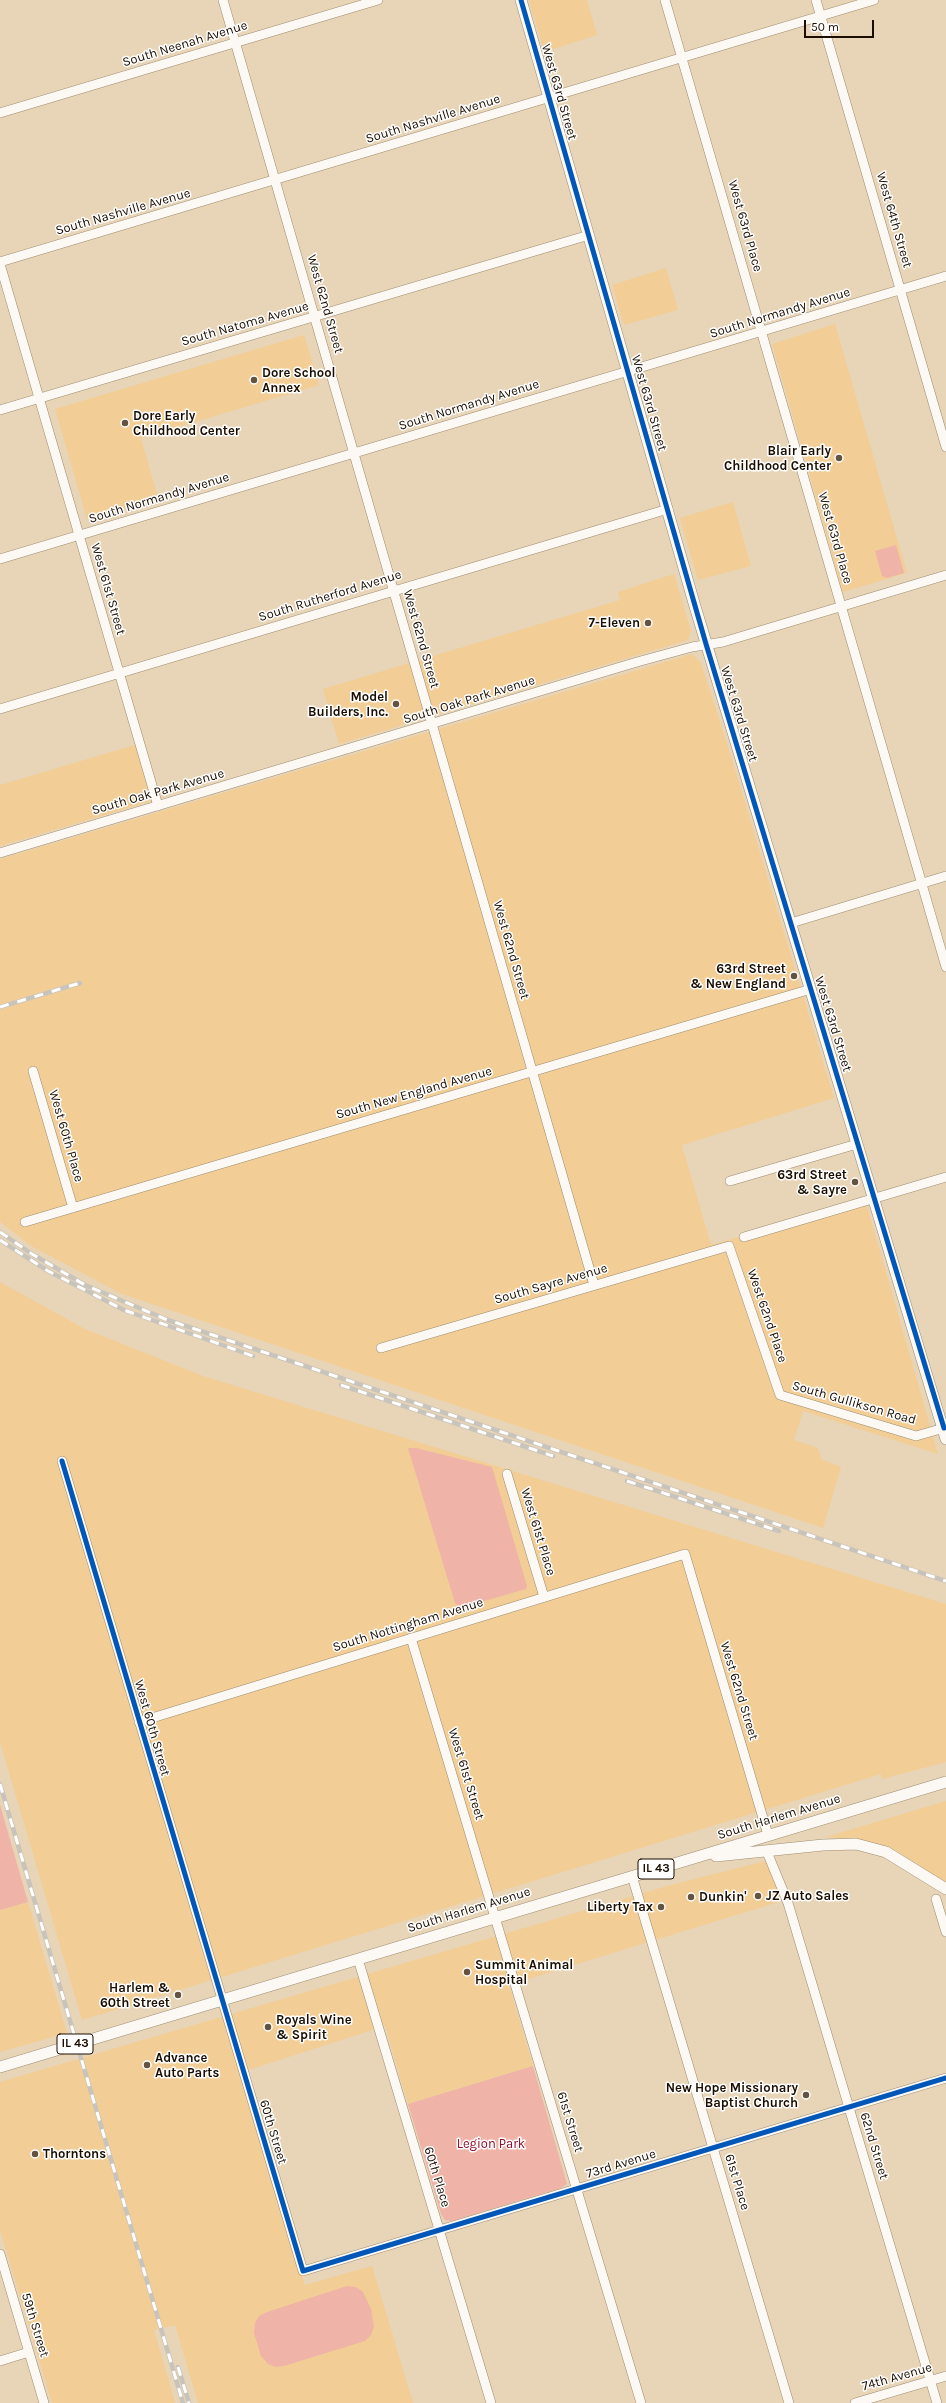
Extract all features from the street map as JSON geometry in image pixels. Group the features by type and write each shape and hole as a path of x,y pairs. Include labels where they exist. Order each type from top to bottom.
{"main road":[{"name":"West 63rd Street","path":"521,0 706,644 945,1433"},
{"name":"South Harlem Avenue","path":"0,2067 946,1782"},
{"path":"692,1858 842,1844 871,1847 902,1860 946,1889"}],"street":[{"name":"West 62nd Street","path":"223,0 594,1285"},
{"name":"South Neenah Avenue","path":"0,113 378,0"},
{"name":"West 63rd Place","path":"665,0 946,967"},
{"name":"West 64th Street","path":"816,0 946,447"},
{"name":"South Nashville Avenue","path":"0,263 874,0"},
{"name":"South Natoma Avenue","path":"0,410 589,235"},
{"name":"West 61st Street","path":"0,263 38,398 158,806"},
{"name":"South Normandy Avenue","path":"0,559 946,276"},
{"name":"South Rutherford Avenue","path":"0,709 668,509"},
{"name":"South Oak Park Avenue","path":"0,853 432,725 637,662 706,644 723,642 946,575"},
{"path":"791,923 946,876"},
{"name":"South New England Avenue","path":"25,1222 811,989"},
{"name":"West 60th Place","path":"33,1071 73,1208"},
{"path":"730,1181 857,1144"},
{"path":"744,1237 946,1177"},
{"name":"South Sayre Avenue","path":"380,1348 729,1246"},
{"name":"West 62nd Place","path":"729,1246 780,1395"},
{"name":"South Gullikson Road","path":"780,1395 916,1436 945,1433"},
{"name":"West 60th Street","path":"62,1461 221,2000"},
{"name":"West 61st Place","path":"507,1474 544,1597"},
{"name":"West 62nd Street","path":"685,1554 768,1835"},
{"name":"South Nottingham Avenue","path":"139,1722 685,1554"},
{"name":"West 61st Street","path":"412,1638 495,1917"},
{"name":"62nd Street","path":"767,1852 788,1903 937,2403"},
{"name":"61st Place","path":"632,1876 789,2403"},
{"path":"936,1898 946,1932"},
{"name":"61st Street","path":"495,1917 640,2403"},
{"name":"60th Place","path":"358,1958 491,2403"},
{"name":"60th Street","path":"221,2000 303,2271"},
{"name":"73rd Avenue","path":"303,2271 946,2078"},
{"name":"59th Street","path":"0,2254 44,2403"},
{"path":"0,2361 29,2352"},
{"name":"74th Avenue","path":"854,2403 946,2376"}],"shaded area":[{"path":"529,0 587,0 597,35 544,52"},
{"path":"666,268 678,310 624,325 612,285"},
{"name":"Blair Early Childhood Center","path":"835,324 907,573 843,592 772,344"},
{"name":"Dore Early Childhood Center","path":"304,335 319,385 141,438 158,498 87,519 55,409"},
{"path":"733,502 751,566 698,580 680,518"},
{"path":"674,574 691,631 688,640 339,744 323,689 620,600 618,592"},
{"path":"692,654 701,663 731,756 834,1098 682,1145 711,1245 865,1199 938,1454 803,1411 794,1440 818,1448 821,1459 841,1467 823,1528 122,1294 33,1247 0,1222 0,859"},
{"path":"138,744 155,800 0,846 0,785"},
{"path":"0,1282 85,1329 203,1376 946,1604 946,1762 882,1779 881,1774 82,2020 0,1742"},
{"path":"946,1801 946,1883 895,1850 865,1841 826,1837"},
{"path":"773,1859 785,1900 509,1985 533,2066 408,2104 385,2026 242,2072 305,2285 372,2266 413,2403 198,2403 175,2325 154,2330 175,2403 52,2403 0,2230 0,2082 667,1886"},
{"path":"28,1902 67,2033 0,2052 0,1910"}],"green space":[{"path":"896,545 904,573 887,578 882,576 875,551"},
{"path":"408,1448 416,1448 492,1467 527,1586 526,1589 460,1608 455,1603"},
{"path":"0,1805 28,1902 0,1910"},
{"name":"Legion Park","path":"533,2066 567,2184 561,2188 452,2221 445,2220 441,2214 408,2104"},
{"path":"347,2286 356,2287 363,2292 371,2309 374,2327 371,2335 365,2341 284,2366 275,2367 268,2364 261,2356 254,2333 255,2323 259,2316 267,2312"}],"railway":[{"path":"0,1007 80,983"},
{"path":"0,1232 32,1254 85,1285 165,1319 946,1581"},
{"path":"0,1240 48,1271 124,1310 253,1356"},
{"path":"341,1385 553,1456"},
{"path":"627,1481 779,1531"},
{"path":"0,1784 183,2403"},
{"path":"178,2367 189,2403"}],"cycle path":[{"path":"521,0 706,644 944,1428"},
{"path":"62,1461 303,2271 946,2078"}],"place":[{"name":"Dore School Annex","path":"254,380"},
{"name":"Dore Early Childhood Center","path":"125,423"},
{"name":"Blair Early Childhood Center","path":"839,458"},
{"name":"7-Eleven","path":"648,623"},
{"name":"Model Builders, Inc.","path":"396,704"},
{"name":"63rd Street & New England","path":"794,976"},
{"name":"63rd Street & Sayre","path":"855,1182"},
{"name":"JZ Auto Sales","path":"758,1896"},
{"name":"Dunkin'","path":"691,1897"},
{"name":"Liberty Tax","path":"661,1907"},
{"name":"Summit Animal Hospital","path":"467,1972"},
{"name":"Harlem & 60th Street","path":"178,1995"},
{"name":"Royals Wine & Spirit","path":"268,2027"},
{"name":"Advance Auto Parts","path":"147,2065"},
{"name":"New Hope Missionary Baptist Church","path":"806,2095"},
{"name":"Thorntons","path":"35,2154"}]}
